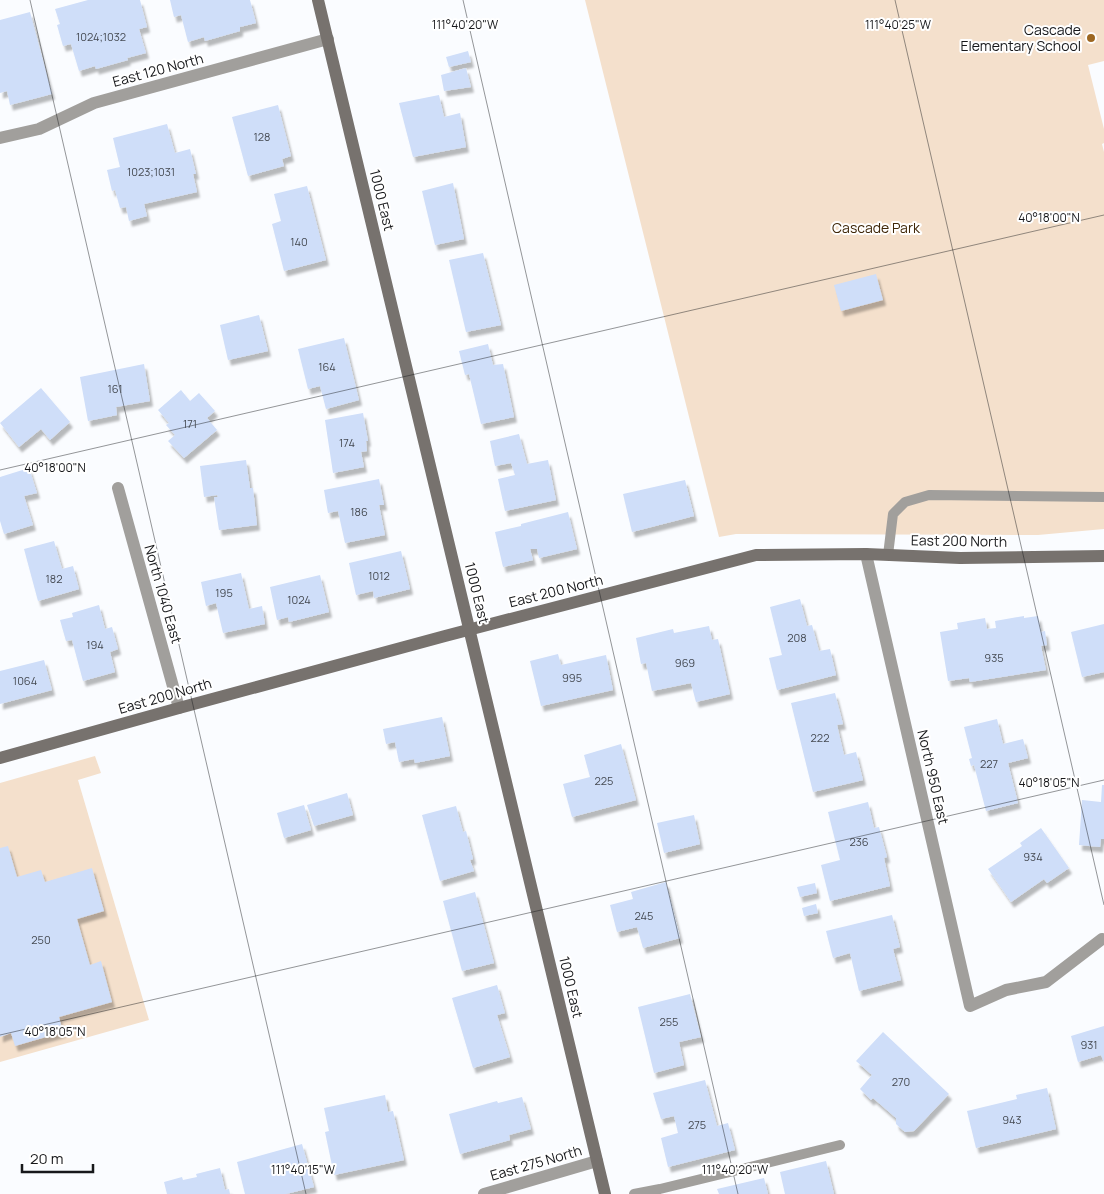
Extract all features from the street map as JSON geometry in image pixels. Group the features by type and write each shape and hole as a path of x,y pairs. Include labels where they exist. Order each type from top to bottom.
{"street":[{"name":"1000 East","path":"318,0 605,1194"},
{"name":"East 120 North","path":"0,138 38,128 94,103 328,39"},
{"name":"North 1040 East","path":"118,488 179,708"},
{"name":"East 200 North","path":"0,758 470,629 756,555 866,554 960,558 1104,556"},
{"name":"North 950 East","path":"866,554 970,1006 1006,990 1046,982 1102,939"},
{"name":"East 275 North","path":"484,1194 597,1161"}],"lane":[{"path":"888,555 893,514 905,502 929,495 1104,497"},
{"path":"634,1194 840,1146"}],"green space":[{"name":"Cascade Park","path":"585,0 1104,0 1104,61 1088,65 1104,129 1104,143 1102,144 1104,152 1104,529 1038,535 736,534 719,537"},
{"path":"95,756 101,773 78,780 149,1020 0,1062 0,783"}],"building":[{"path":"88,0 140,0 147,27 139,29 146,53 96,69 95,66 79,71 71,44 63,46 57,25 60,24 55,9"},
{"path":"170,0 250,0 256,23 240,27 240,31 205,41 204,37 188,42 181,15 174,17"},
{"path":"30,12 52,94 10,105 7,91 0,93 0,20"},
{"path":"468,51 471,62 449,67 446,57"},
{"path":"466,68 471,87 444,91 441,75"},
{"path":"439,95 444,117 460,113 466,147 413,157 399,103"},
{"path":"278,105 291,156 282,159 284,166 248,176 232,117"},
{"path":"167,124 175,153 190,149 196,174 193,174 197,192 144,204 147,216 129,221 126,207 120,208 115,190 112,191 107,170 120,167 113,138"},
{"path":"453,183 464,239 435,245 422,191"},
{"path":"307,186 326,260 284,271 272,224 281,221 274,194"},
{"path":"483,253 501,325 466,332 449,260"},
{"path":"876,274 883,300 841,311 834,285"},
{"path":"259,315 268,351 228,360 220,325"},
{"path":"344,338 359,400 326,409 320,386 308,389 298,349"},
{"path":"488,344 493,365 503,364 514,417 481,424 469,374 465,375 459,351"},
{"path":"144,364 150,401 116,407 117,415 88,421 80,377"},
{"path":"41,388 70,422 50,440 41,429 19,447 0,423"},
{"path":"181,390 190,401 199,393 215,411 207,418 217,430 184,458 168,441 175,435 166,425 169,423 158,410"},
{"path":"363,413 368,441 366,441 367,451 361,452 364,467 333,473 325,420"},
{"path":"519,434 527,464 548,460 556,500 505,511 498,479 515,475 511,463 495,466 490,441"},
{"path":"246,460 250,488 253,488 257,525 219,530 214,497 218,497 217,495 204,497 200,466"},
{"path":"29,468 37,493 24,496 33,525 4,534 0,521 0,477"},
{"path":"379,479 384,505 379,505 385,535 345,543 338,511 328,513 324,490"},
{"path":"685,480 694,516 632,532 623,494"},
{"path":"568,512 577,549 539,558 537,549 530,549 533,560 503,567 495,532"},
{"path":"54,541 62,569 73,566 79,589 38,601 24,549"},
{"path":"401,551 410,589 374,598 373,591 356,595 349,563"},
{"path":"241,573 249,609 262,606 265,624 223,633 216,603 206,606 201,582"},
{"path":"320,575 329,612 289,622 288,617 277,620 270,587"},
{"path":"800,599 807,626 812,625 819,651 830,649 836,675 777,690 769,658 782,655 770,607"},
{"path":"99,605 105,629 112,627 118,649 110,652 115,672 83,681 72,640 66,641 60,620 73,617 72,613"},
{"path":"1024,616 1024,618 1038,616 1041,632 1045,631 1047,645 1041,646 1046,670 970,682 969,678 948,681 940,632 958,629 957,623 985,618 987,629 996,628 995,621"},
{"path":"1104,624 1104,672 1082,677 1071,632"},
{"path":"709,626 712,640 718,639 730,694 696,702 691,683 652,691 646,663 641,664 636,638 673,629 674,633"},
{"path":"558,654 561,665 606,655 613,690 541,706 530,661"},
{"path":"44,660 52,690 0,704 0,671"},
{"path":"835,693 843,724 837,725 844,755 856,752 863,780 813,792 791,703"},
{"path":"442,717 450,756 415,763 414,759 399,762 395,742 386,744 383,729"},
{"path":"997,719 1003,744 1023,739 1028,758 1008,763 1018,803 986,811 974,765 971,766 969,759 972,758 964,727"},
{"path":"621,744 636,800 572,817 563,784 590,777 584,755"},
{"path":"1102,785 1104,785 1104,839 1101,839 1100,847 1079,845 1082,800 1101,802"},
{"path":"347,793 353,815 314,826 307,805"},
{"path":"868,802 874,828 879,827 887,857 884,858 890,886 830,901 821,865 840,860 828,812"},
{"path":"304,805 311,830 284,838 277,813"},
{"path":"456,806 463,832 466,831 473,859 470,860 474,871 440,881 422,815"},
{"path":"694,815 700,844 664,853 657,823"},
{"path":"1041,828 1069,868 1047,883 1044,879 1011,902 988,869 1022,846 1020,843"},
{"path":"8,846 17,877 41,870 45,882 92,868 104,911 77,919 90,965 101,961 112,1002 59,1017 63,1032 15,1046 11,1033 0,1037 0,848"},
{"path":"666,882 680,938 643,948 637,927 617,932 610,905 633,899 631,892"},
{"path":"815,883 817,893 800,897 797,887"},
{"path":"475,892 494,963 462,971 443,901"},
{"path":"816,904 818,913 804,916 802,908"},
{"path":"892,915 900,947 893,949 901,980 859,991 850,953 833,958 826,931"},
{"path":"497,985 505,1013 497,1015 510,1057 473,1068 452,998"},
{"path":"690,994 701,1037 679,1042 684,1065 654,1073 638,1007"},
{"path":"1104,1026 1104,1062 1101,1055 1078,1062 1071,1036"},
{"path":"883,1032 949,1094 914,1131 905,1132 896,1124 896,1118 873,1098 871,1100 860,1089 872,1075 856,1061"},
{"path":"705,1080 717,1126 728,1123 735,1150 668,1167 661,1138 678,1133 674,1116 661,1119 653,1093"},
{"path":"1047,1088 1056,1129 976,1148 967,1111 1017,1099 1016,1095"},
{"path":"385,1095 388,1112 393,1111 404,1160 334,1175 325,1132 329,1131 324,1108"},
{"path":"522,1097 531,1129 509,1135 510,1140 460,1154 449,1114 497,1101 498,1103"},
{"path":"302,1144 314,1187 286,1194 245,1194 237,1162"},
{"path":"826,1161 834,1194 785,1194 780,1172"},
{"path":"220,1168 225,1190 229,1189 230,1194 167,1194 164,1182 182,1177 183,1180 197,1177 196,1174"},
{"path":"764,1178 768,1194 719,1194 717,1189"}],"place":[{"name":"Cascade Elementary School","path":"1091,38"}]}
